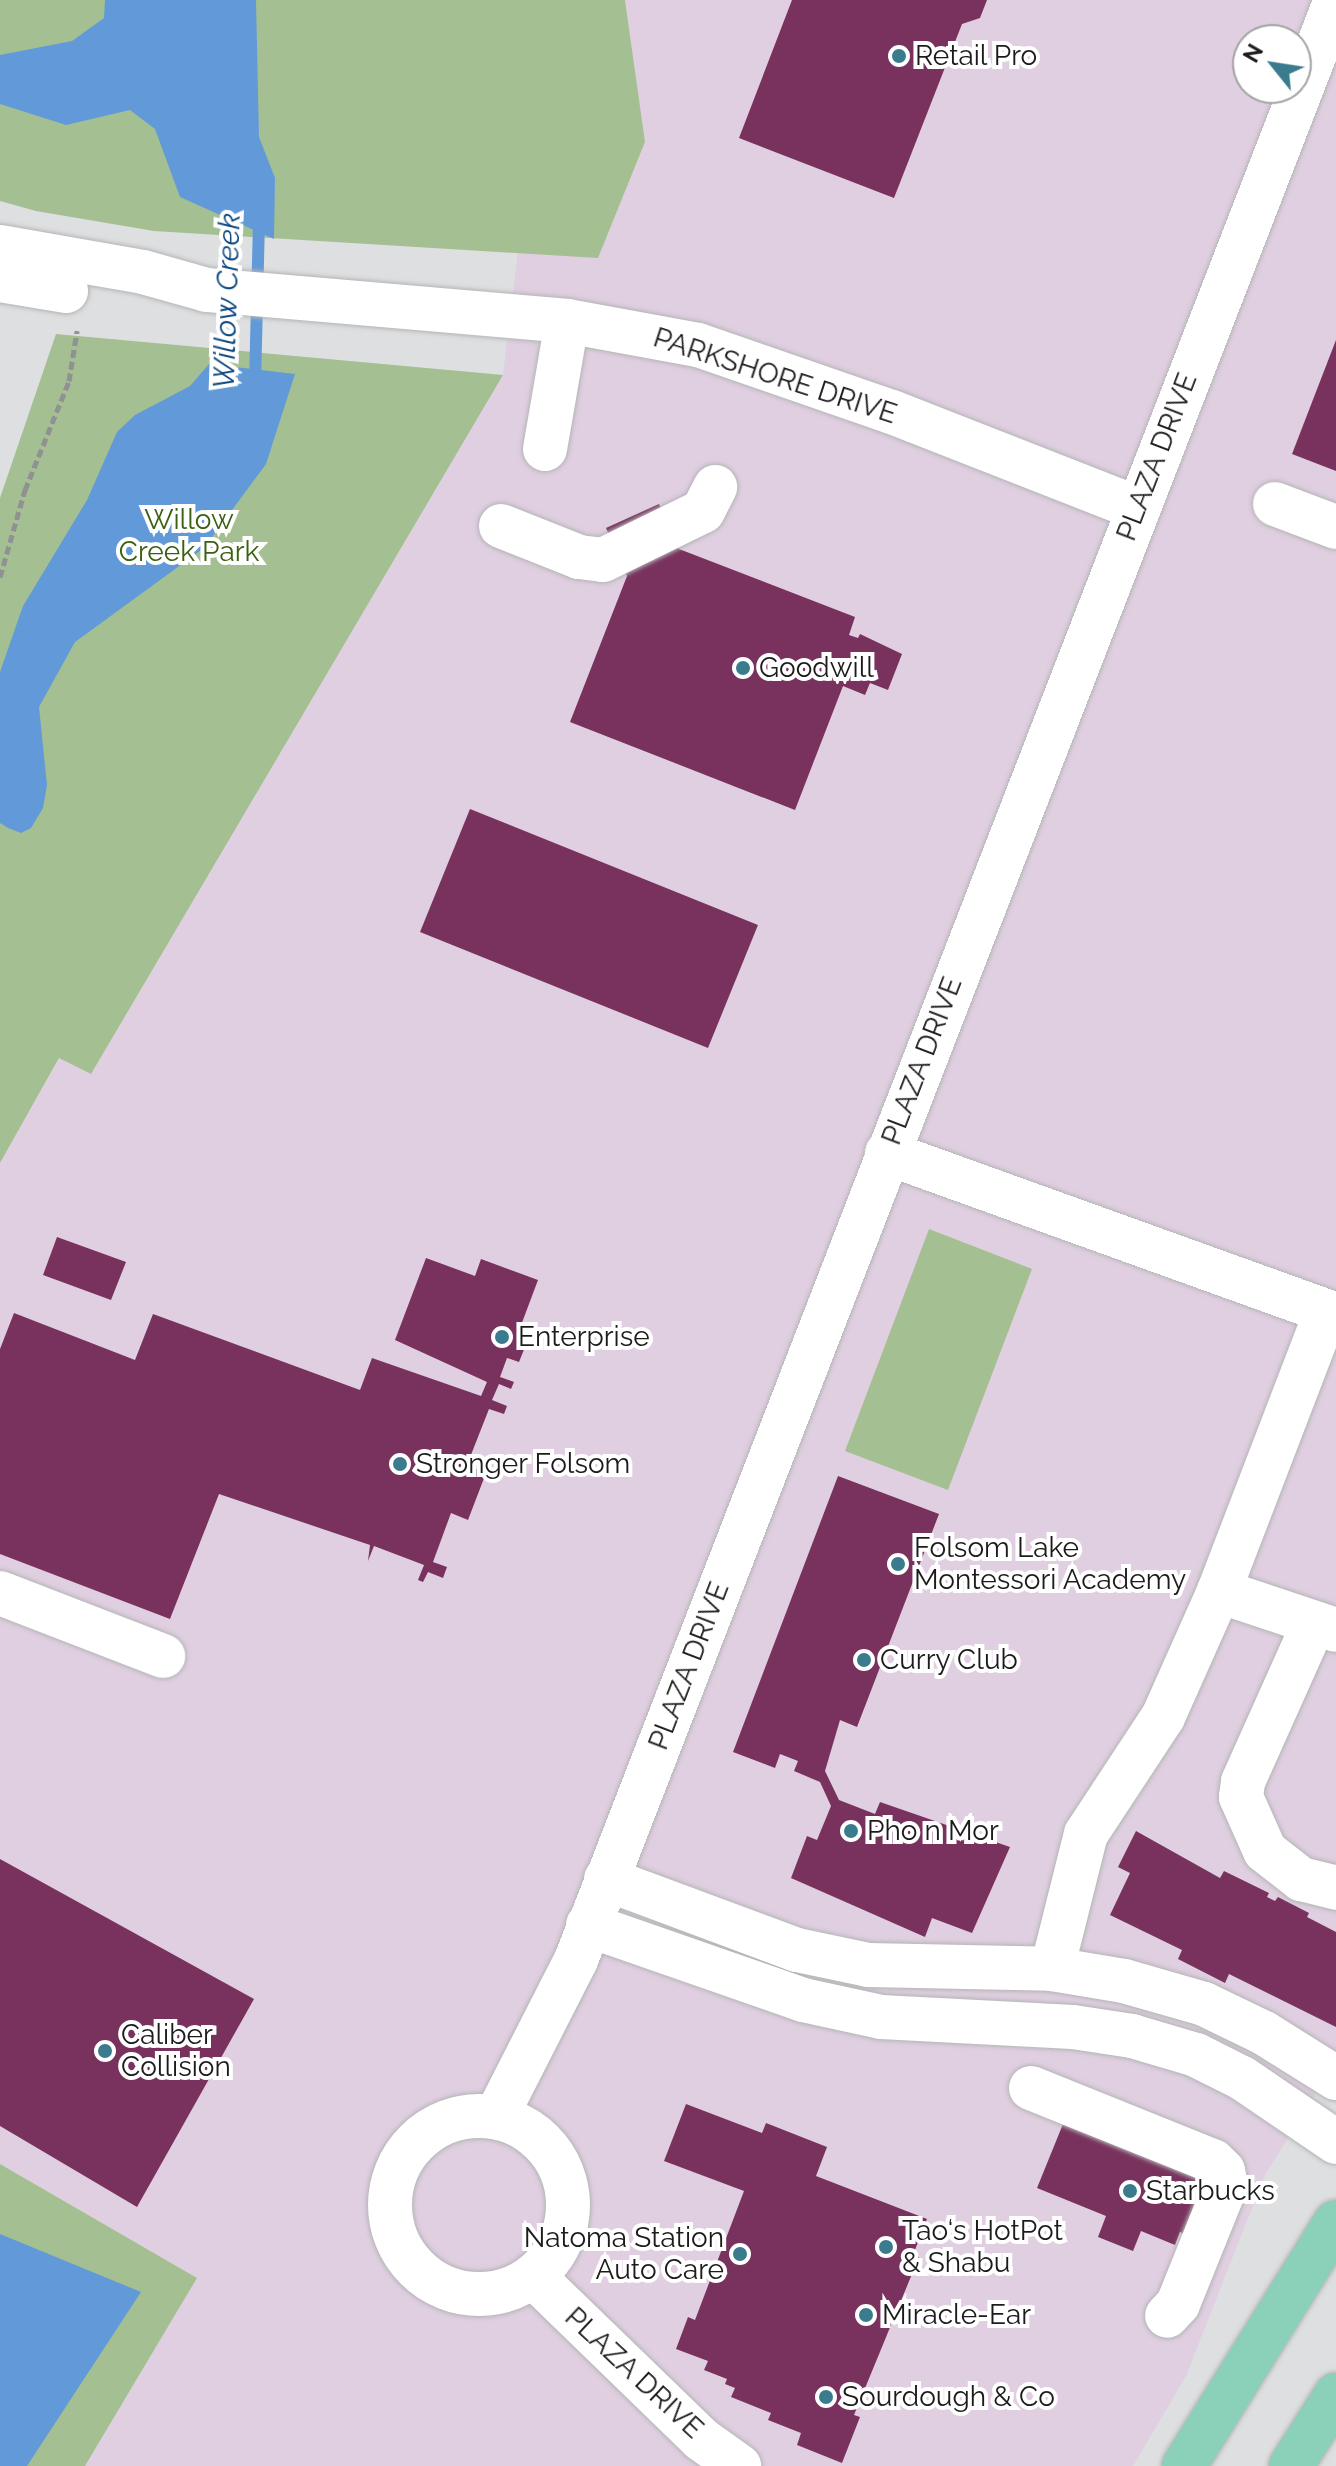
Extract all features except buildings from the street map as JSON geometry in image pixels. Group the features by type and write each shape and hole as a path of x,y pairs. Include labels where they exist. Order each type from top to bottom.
{"main road":[{"path":"1184,2466 1336,2222"},
{"path":"1291,2466 1336,2395"}],"street":[{"name":"PLAZA DRIVE","path":"496,2117 576,1960 1336,0"},
{"name":"PARKSHORE DRIVE","path":"0,247 207,290 567,321 698,345 766,367 1137,508"},
{"name":"PARKSHORE DRIVE","path":"0,280 148,300 207,290"},
{"path":"545,449 567,321"},
{"path":"501,526 579,557 603,560 703,511 715,487"},
{"path":"1275,504 1336,527"},
{"path":"887,1153 1331,1313 1219,1591 1163,1717 1086,1834 1052,1969"},
{"path":"1219,1591 1325,1627 1243,1782 1241,1797 1265,1851 1301,1879 1336,1888"},
{"path":"0,1593 163,1656"},
{"path":"606,1879 797,1950 868,1965 1052,1969 1124,1981 1204,2004 1264,2033 1336,2078"},
{"path":"588,1925 803,2000 881,2017 1073,2027 1132,2036 1196,2055 1242,2078 1336,2142"},
{"path":"1031,2088 1213,2161 1223,2171 1226,2185 1178,2304 1167,2316"},
{"path":"467,2116 496,2117 524,2127 546,2146 562,2171 568,2199 566,2229 553,2255 533,2276 492,2293 449,2290 407,2259 392,2226 390,2196 398,2168 414,2143 439,2125 467,2116"},
{"name":"PLAZA DRIVE","path":"533,2276 701,2439 739,2466"}],"path":[{"path":"0,577 25,490 69,381 77,329"}],"shaded area":[{"path":"625,0 1336,0 1336,2061 1265,2175 1186,2376 1133,2466 85,2466 197,2278 0,2164 0,1163 60,1057 91,1074 503,375 518,251 598,257 645,142"}],"green space":[{"path":"0,0 625,0 645,142 598,258 154,231 36,211 0,201"},
{"name":"Willow Creek Park","path":"56,334 503,375 91,1074 59,1058 0,1163 0,498"},
{"path":"929,1229 1032,1269 948,1490 845,1451"},
{"path":"0,2164 197,2278 85,2466 0,2466"}],"water":[{"path":"105,0 256,0 259,137 275,178 274,239 180,197 155,129 130,110 66,125 0,104 0,55 72,41 104,18"},
{"path":"209,364 295,374 266,464 204,548 75,642 39,707 47,785 43,808 31,828 21,833 8,828 0,823 0,672 23,606 87,500 117,432 135,415 190,386"},
{"path":"0,2234 141,2292 27,2466 0,2466"}],"waterway":[{"name":"Willow Creek","path":"255,384 259,219"}],"place":[{"name":"Retail Pro","path":"899,56"},
{"name":"Goodwill","path":"743,668"},
{"name":"Enterprise","path":"502,1337"},
{"name":"Stronger Folsom","path":"400,1464"},
{"name":"Folsom Lake Montessori Academy","path":"898,1564"},
{"name":"Curry Club","path":"864,1660"},
{"name":"Pho n Mor","path":"851,1831"},
{"name":"Caliber Collision","path":"105,2051"},
{"name":"Starbucks","path":"1130,2191"},
{"name":"Tao‘s HotPot & Shabu","path":"886,2247"},
{"name":"Natoma Station Auto Care","path":"740,2254"},
{"name":"Miracle-Ear","path":"866,2315"},
{"name":"Sourdough & Co","path":"826,2397"}]}
